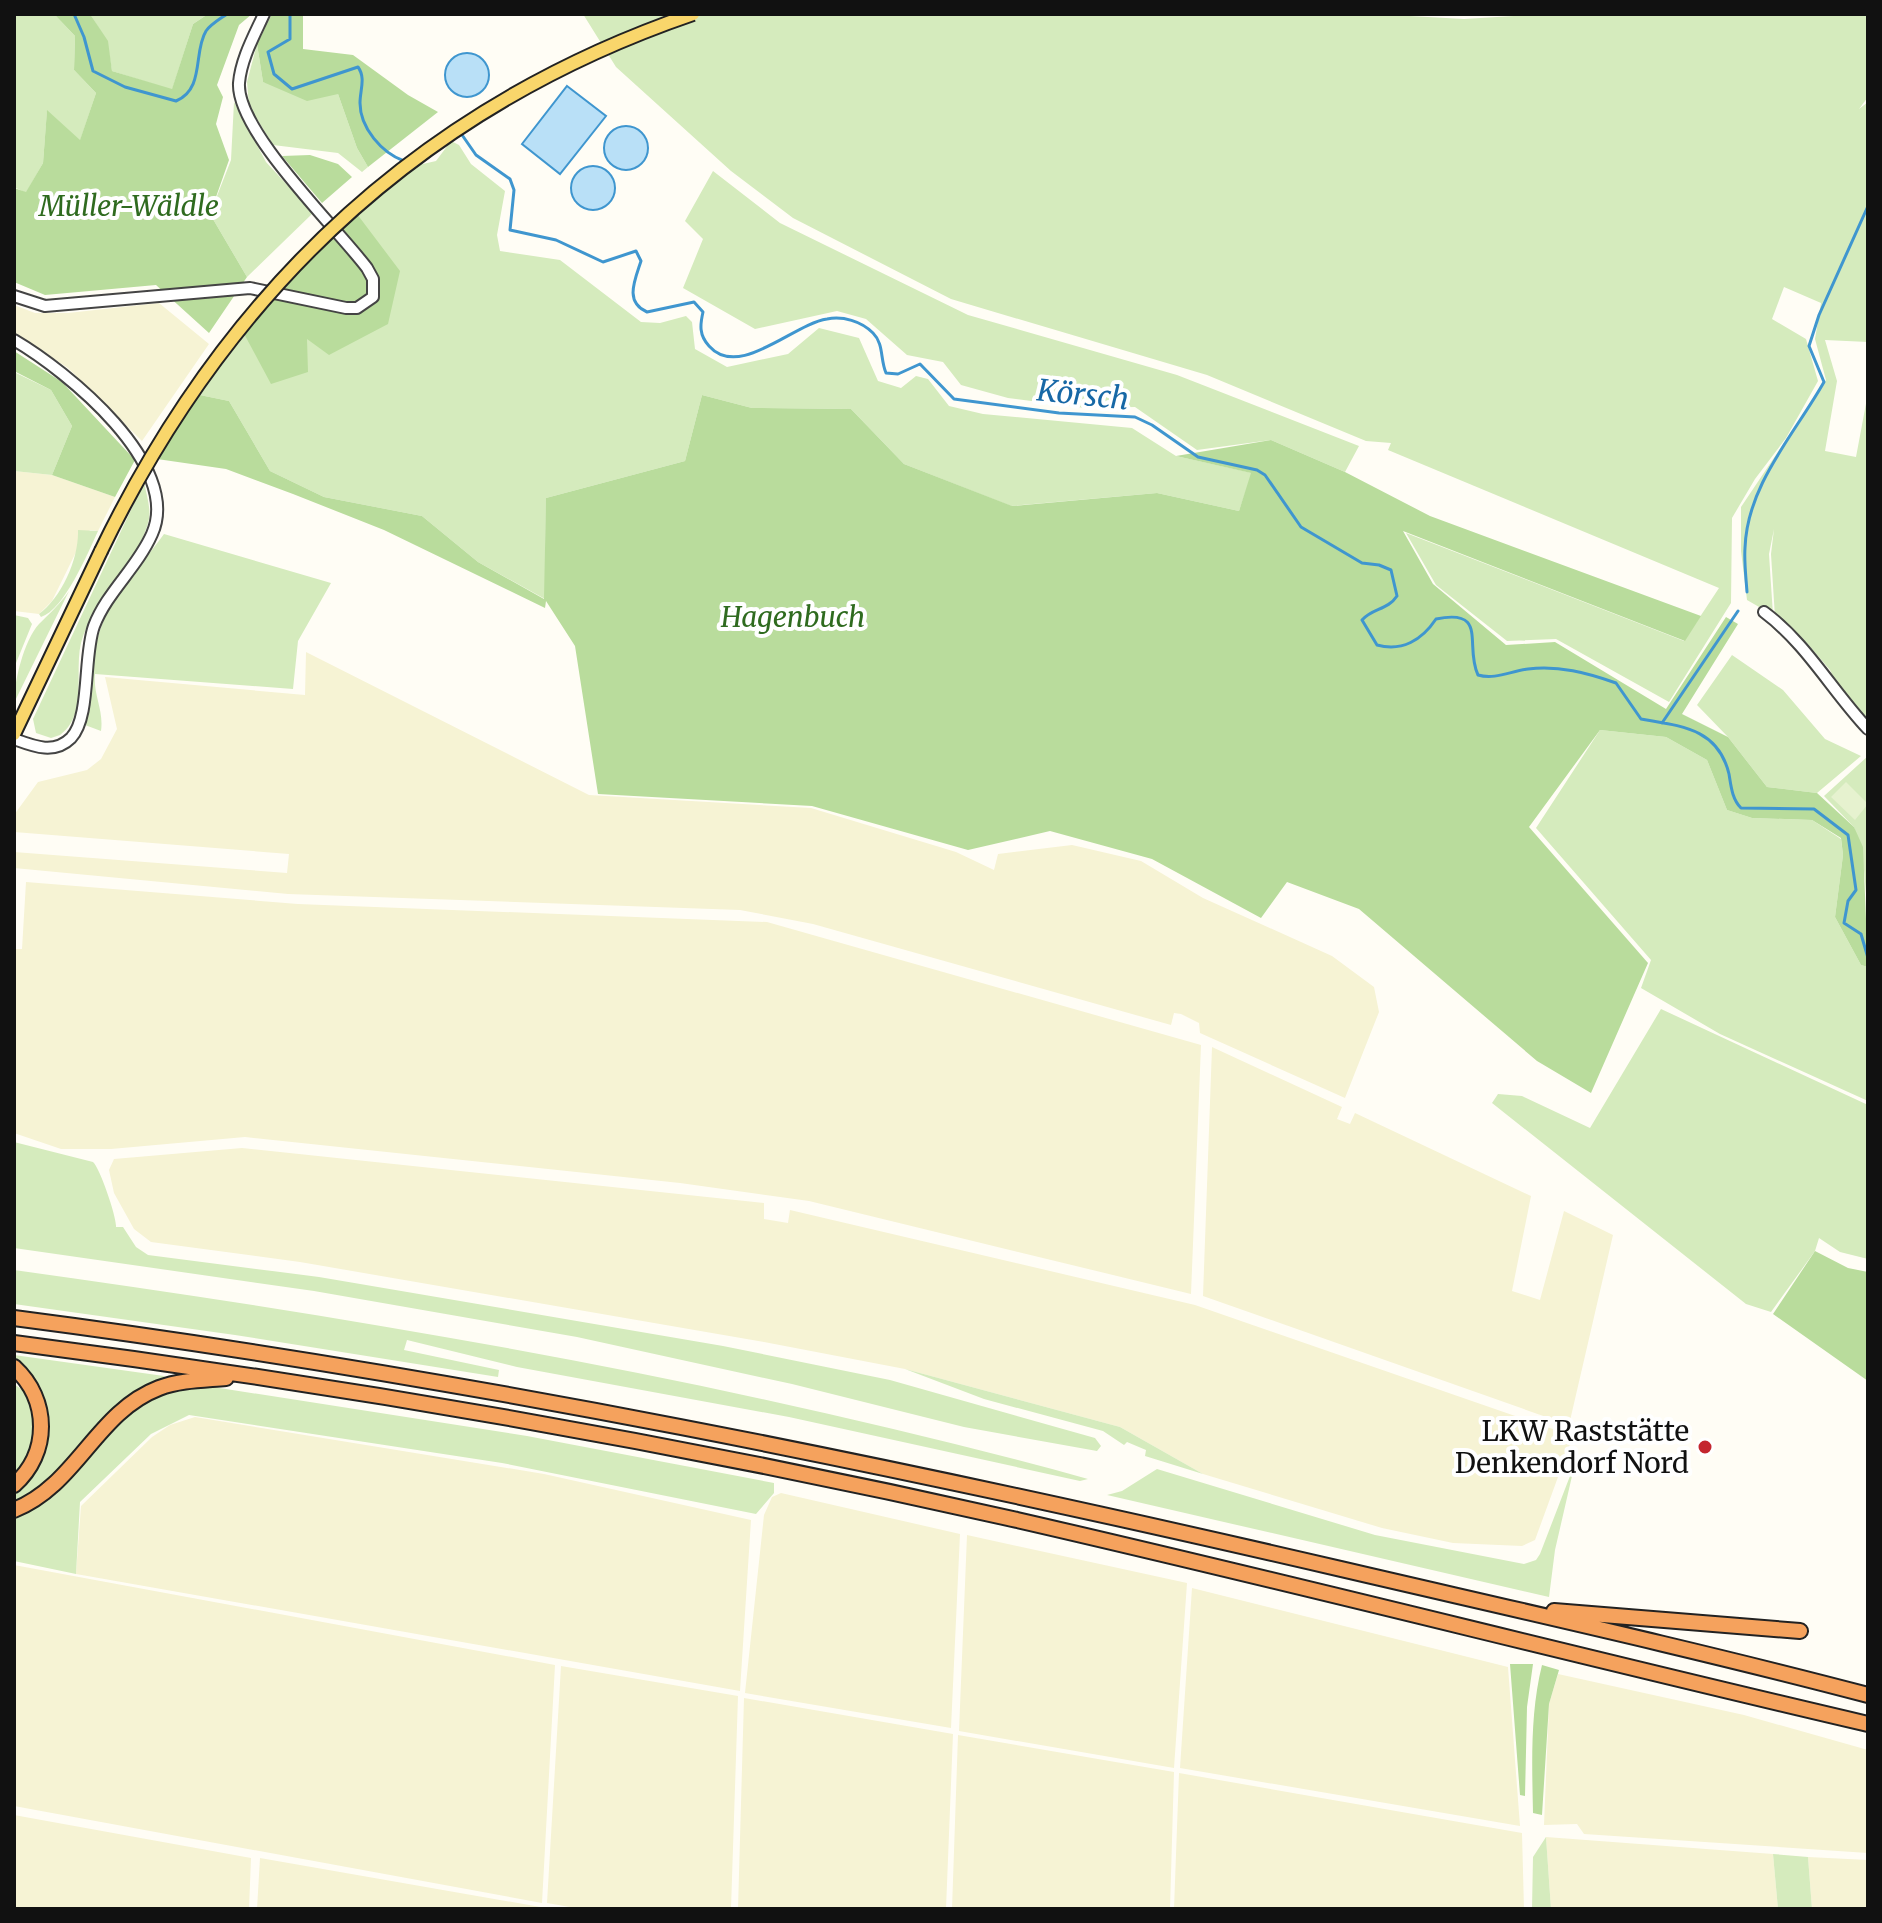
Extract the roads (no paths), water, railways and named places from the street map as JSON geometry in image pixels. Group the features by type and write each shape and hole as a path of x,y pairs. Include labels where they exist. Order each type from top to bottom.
{"highway":[{"path":"14,1318 369,1370 687,1426 946,1478 1868,1695"},
{"path":"14,1343 251,1377 593,1434 884,1492 1215,1567 1868,1724"},
{"path":"14,1367 36,1396 42,1426 34,1461 14,1485"},
{"path":"14,1510 60,1482 108,1423 138,1397 169,1384 251,1377"},
{"path":"1486,1603 1640,1620 1800,1631"}],"main road":[{"path":"14,736 137,477 187,395 261,301 342,218 429,148 517,92 589,55 693,14"}],"street":[{"path":"14,296 45,306 250,288 346,308 357,308 373,297 373,279 367,268 269,149 243,106 239,85 242,65 264,14"},
{"path":"14,340 67,379 130,443 152,475 159,509 151,536 95,625 77,729 66,742 49,748 14,736"},
{"path":"1764,612 1793,637 1838,698 1868,729"}],"water":[{"path":"467,53 483,59 489,75 483,91 467,97 451,91 445,75 451,59"},
{"path":"567,86 606,116 560,174 522,144"},
{"path":"626,126 642,132 648,148 642,164 626,170 610,164 604,148 610,132"},
{"path":"593,166 609,172 615,188 609,204 593,210 577,204 571,188 577,172"}],"waterway":[{"name":"Körsch","path":"74,14 93,71 125,87 176,101 185,95 195,79 206,31 227,14"},
{"name":"Körsch","path":"290,14 290,39 268,52 274,74 292,89 358,67 362,75 361,112 368,130 380,146 404,161"},
{"name":"Körsch","path":"460,132 476,155 510,179 514,190 510,230 556,240 603,262 636,251 641,261 633,296 640,308 647,312 694,302 703,312 703,338 721,355 735,357 751,354 813,323 833,318 845,319 863,325 873,333 886,373 898,374 920,364 954,399 1059,413 1135,417 1198,457 1257,470 1265,475 1301,527 1362,563 1391,570 1397,596 1362,620 1377,645 1395,647 1411,642 1436,619 1463,619 1472,632 1474,664 1478,675 1503,675 1550,668 1584,673 1616,683 1641,719 1684,727 1707,738 1724,759 1734,796 1741,808 1814,809 1848,835 1856,890 1848,901 1844,923 1861,934 1868,958"},
{"path":"1747,592 1745,548 1754,503 1774,461 1824,382 1809,346 1819,315 1868,206"},
{"path":"1662,723 1738,611"}],"place":[{"name":"LKW Raststätte Denkendorf Nord","path":"1705,1447"}],"park label":[{"name":"Müller-Wäldle","path":"129,206"},
{"name":"Hagenbuch","path":"793,617"}]}
